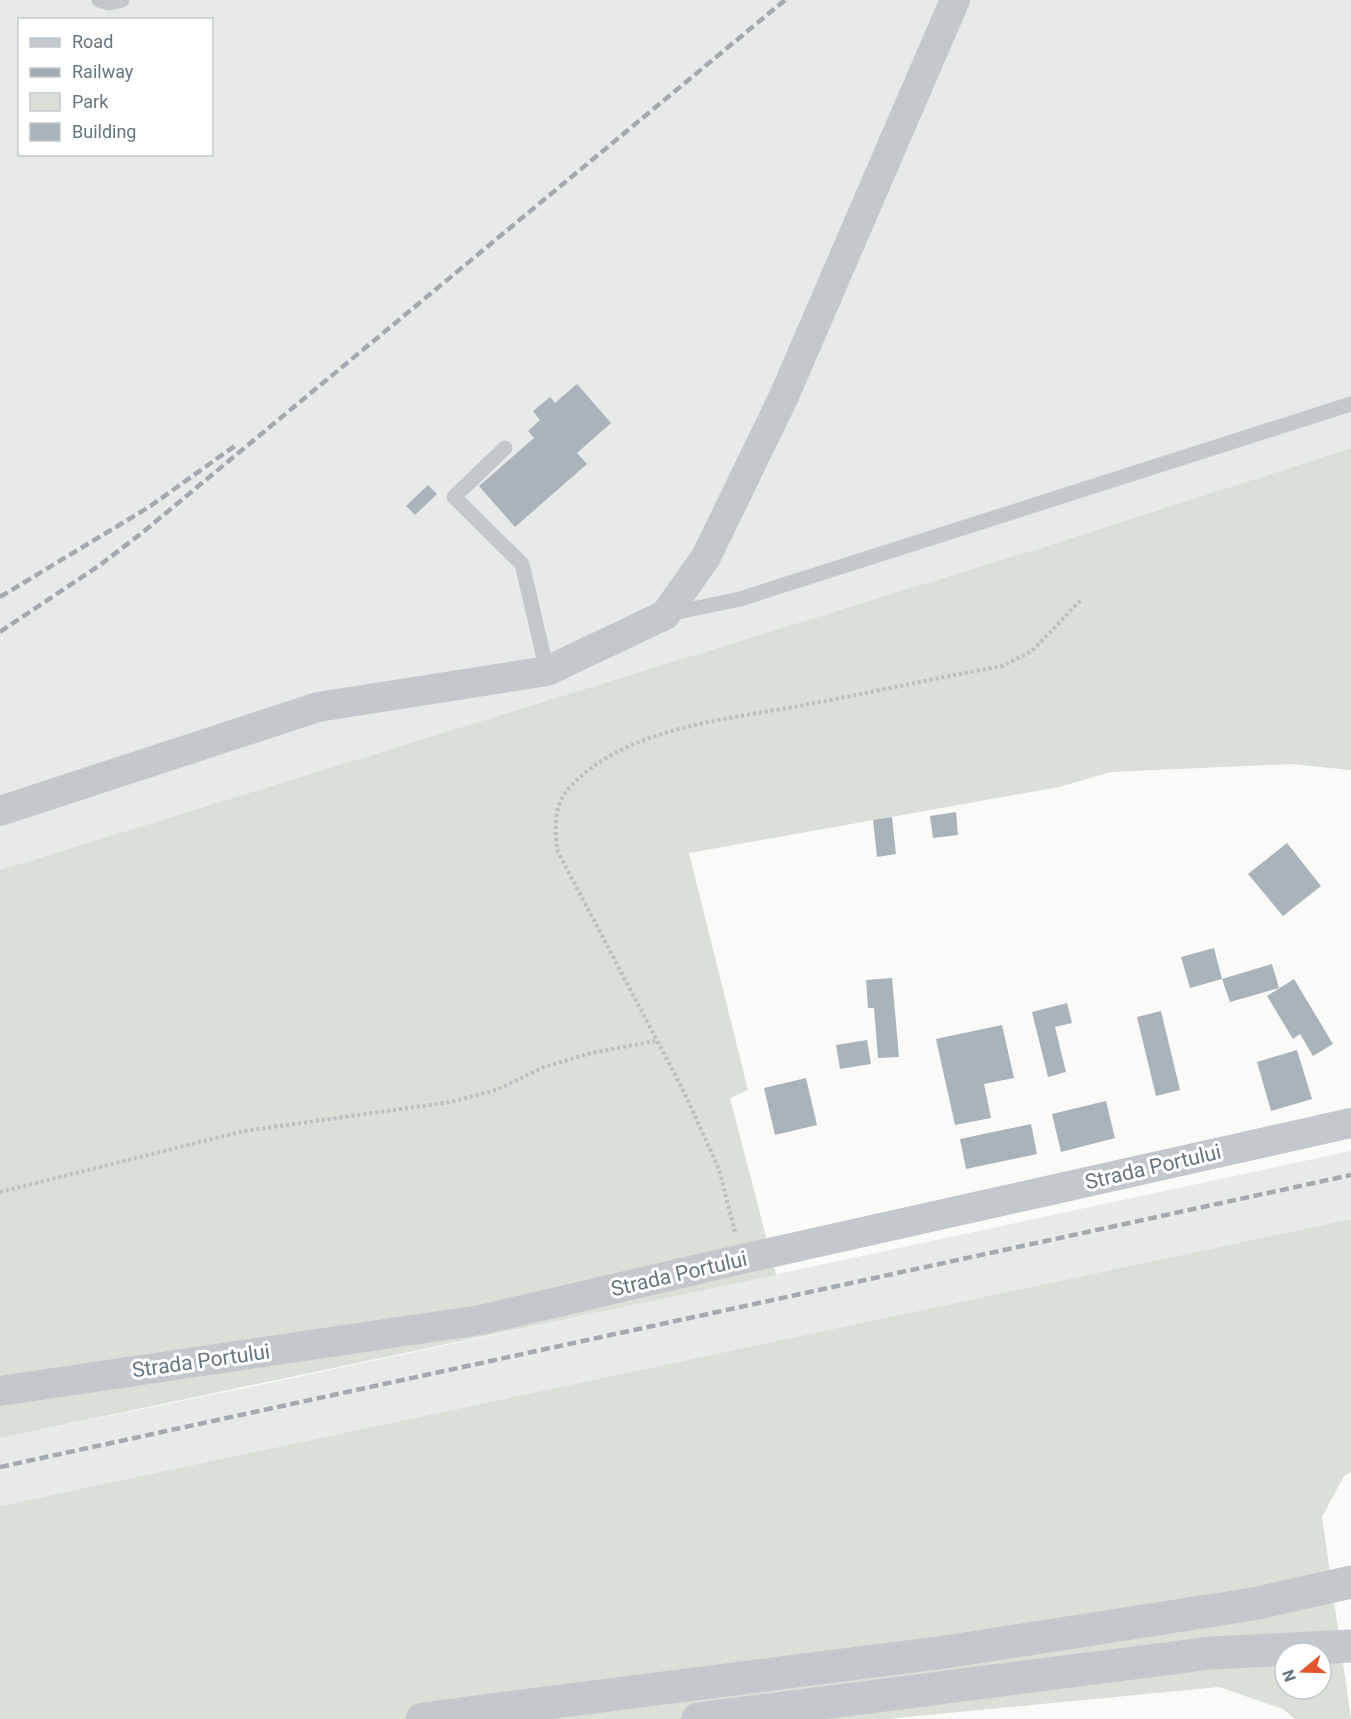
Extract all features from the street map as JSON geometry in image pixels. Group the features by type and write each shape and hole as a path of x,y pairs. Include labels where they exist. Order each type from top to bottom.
{"street":[{"path":"0,811 318,707 547,671 665,615 706,558 784,396 955,0"},
{"name":"Strada Portului","path":"0,1391 480,1320 1351,1123"},
{"path":"422,1719 945,1652 1254,1604 1351,1582"},
{"path":"698,1719 1211,1653 1351,1646"}],"lane":[{"path":"99,0 109,3 122,0"},
{"path":"665,615 740,599 1351,404"},
{"path":"505,448 454,496 522,564 547,671"}],"path":[{"path":"742,1259 719,1169 684,1092 655,1041 557,850 554,817 570,787 600,763 654,735 706,722 1002,666 1032,651 1081,600"},
{"path":"0,1192 244,1131 451,1102 496,1090 544,1067 591,1053 655,1041"}],"shaded area":[{"path":"0,0 1351,0 1351,448 1056,543 0,870"},
{"path":"1351,1151 1351,1219 0,1506 0,1438 260,1385"}],"green space":[{"path":"1351,448 1351,770 1290,764 1111,772 1059,787 689,853 748,1090 730,1098 776,1275 0,1438 0,870 1056,543"},
{"path":"1351,1219 1351,1472 1344,1476 1322,1517 1351,1719 1295,1719 1283,1709 1219,1687 887,1719 0,1719 0,1506"}],"building":[{"path":"577,384 611,423 577,453 587,464 515,527 479,486 534,438 528,431 540,420 533,411 550,397 555,403"},
{"path":"428,485 437,494 415,515 406,506"},
{"path":"956,812 958,835 933,838 930,816"},
{"path":"892,817 896,854 877,857 873,820"},
{"path":"1287,843 1321,886 1283,916 1248,874"},
{"path":"1214,948 1222,979 1190,988 1181,957"},
{"path":"1272,964 1279,988 1230,1002 1222,979"},
{"path":"892,978 899,1057 878,1058 874,1008 868,1008 866,980"},
{"path":"1294,979 1333,1044 1313,1056 1300,1034 1293,1039 1267,996"},
{"path":"1067,1003 1072,1023 1055,1027 1066,1072 1048,1077 1032,1012"},
{"path":"1161,1011 1180,1090 1156,1096 1137,1017"},
{"path":"1002,1025 1014,1078 984,1084 991,1118 955,1125 936,1039"},
{"path":"867,1040 871,1064 840,1069 836,1045"},
{"path":"1297,1050 1312,1099 1271,1111 1257,1062"},
{"path":"806,1078 817,1125 775,1135 764,1088"},
{"path":"1106,1101 1115,1138 1061,1152 1052,1114"},
{"path":"1031,1124 1037,1154 966,1169 960,1139"}],"railway":[{"path":"0,632 100,565 143,532 785,0"},
{"path":"0,597 149,507 236,445"},
{"path":"0,1467 1351,1175"}]}
